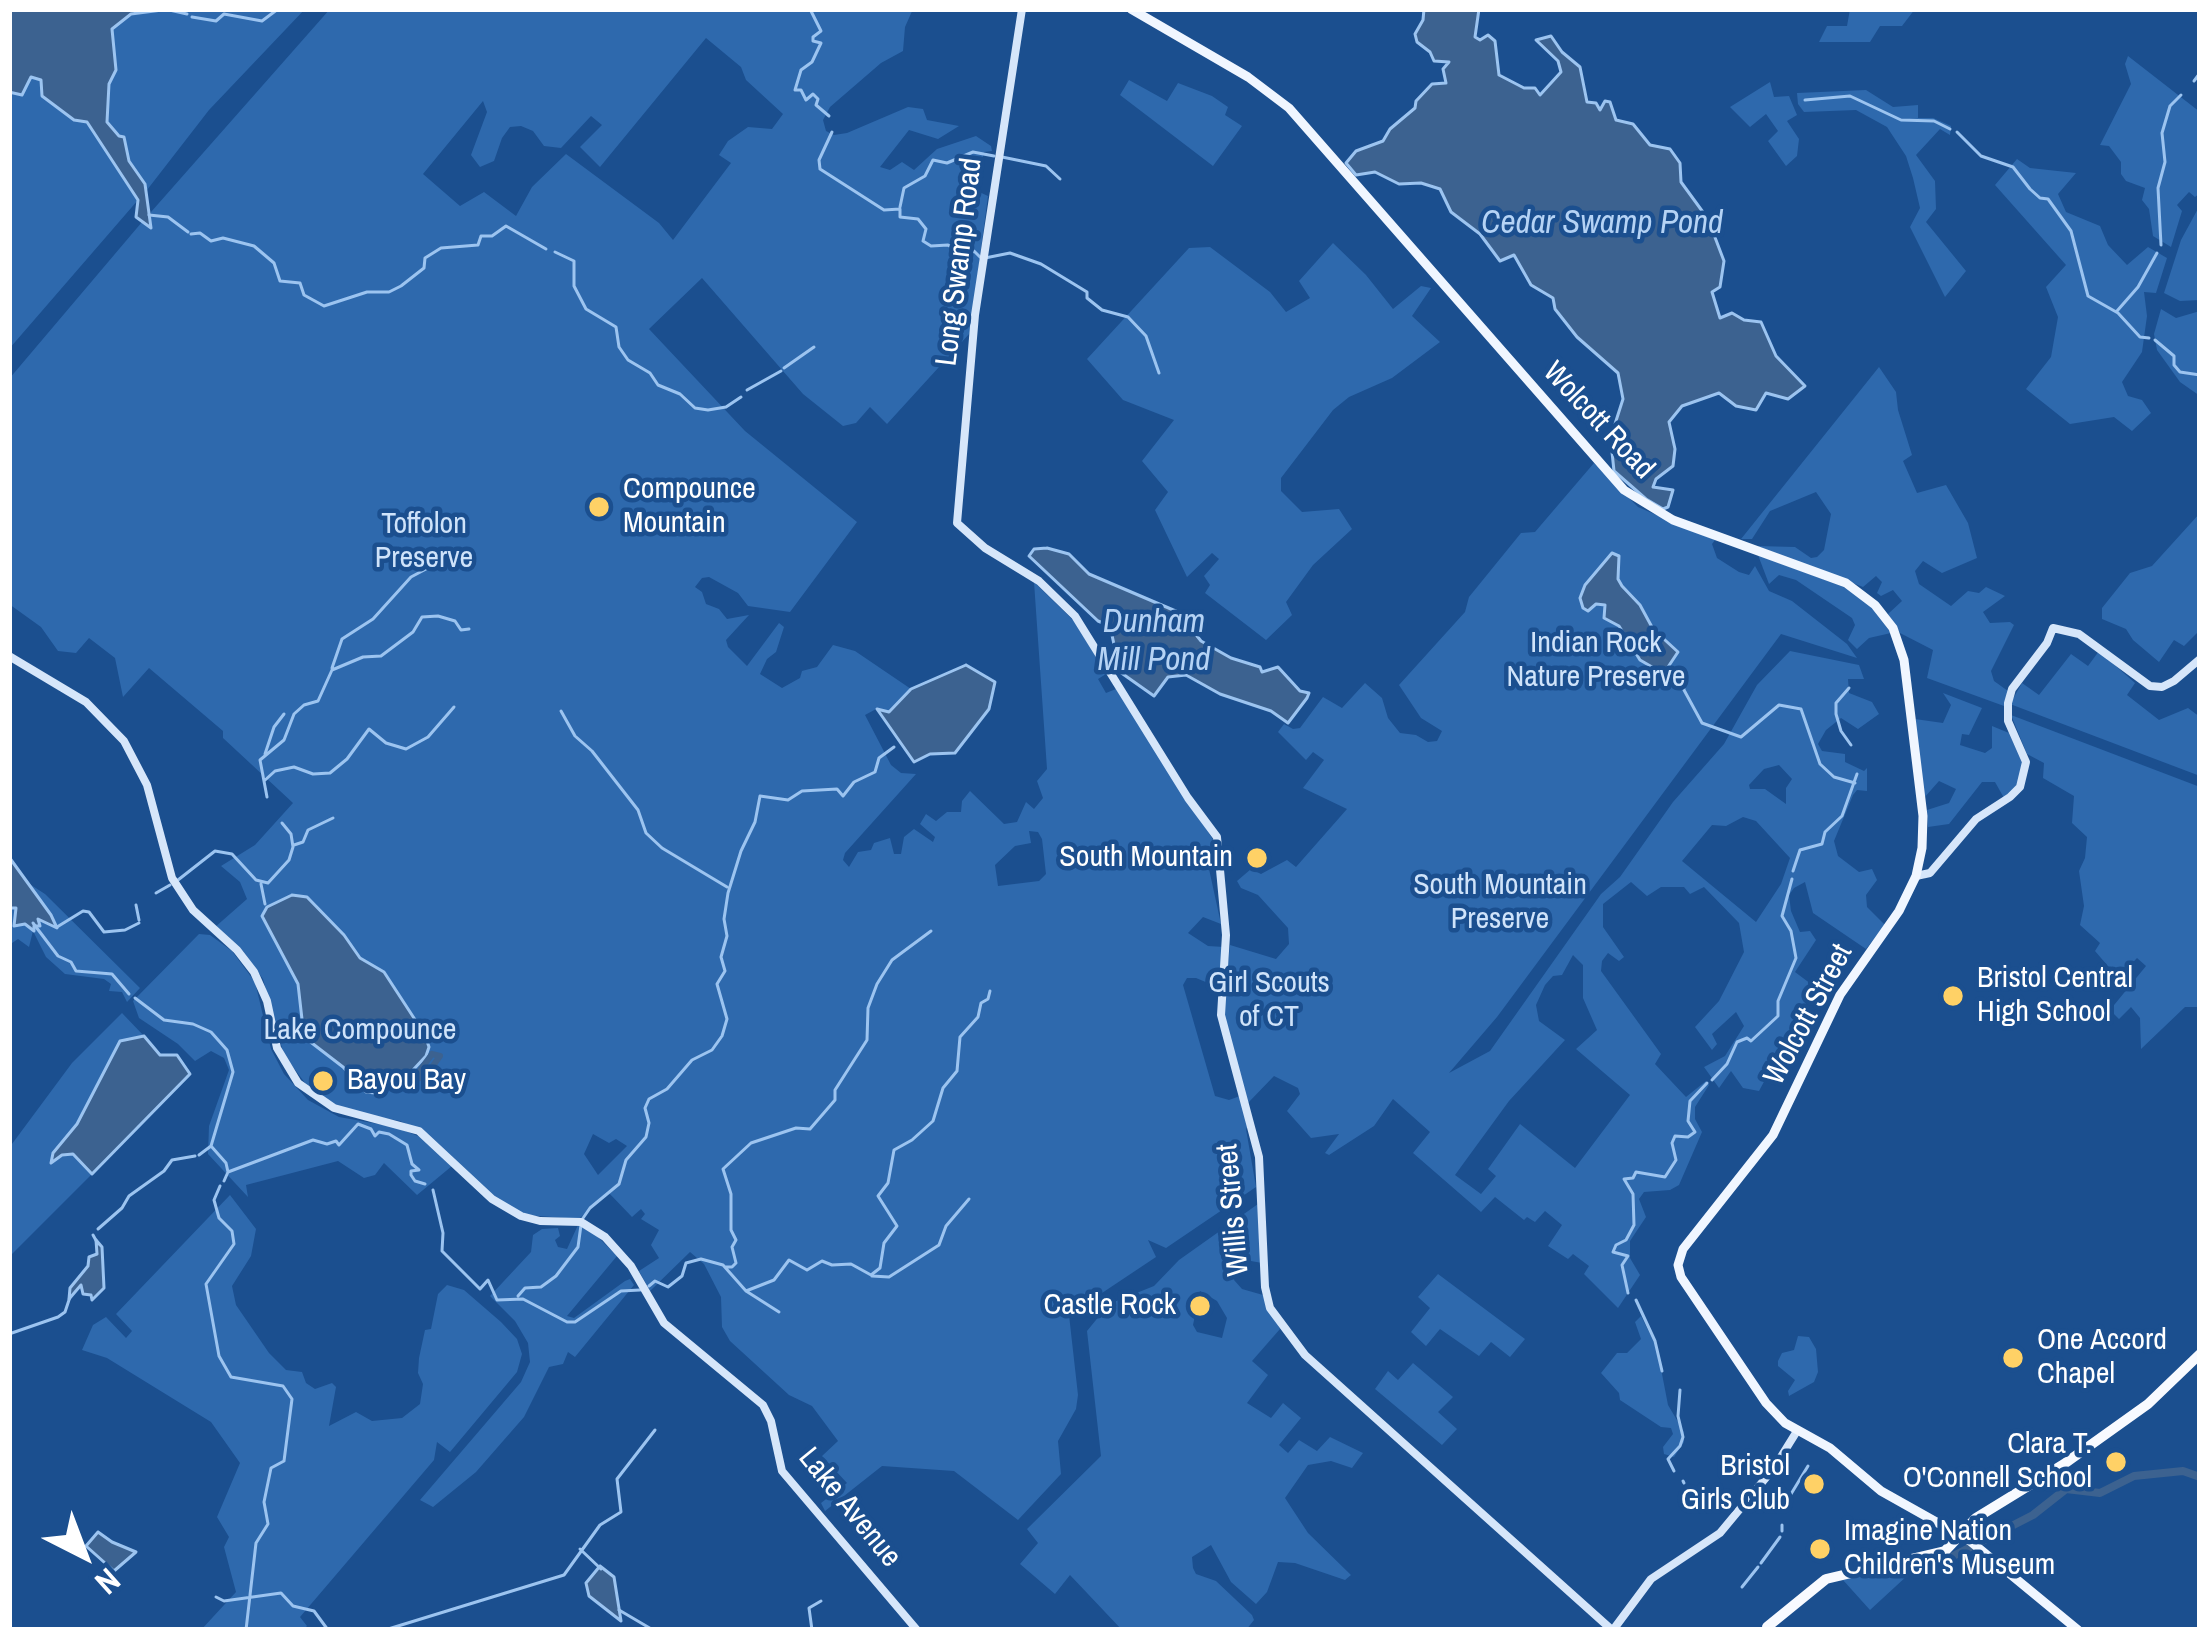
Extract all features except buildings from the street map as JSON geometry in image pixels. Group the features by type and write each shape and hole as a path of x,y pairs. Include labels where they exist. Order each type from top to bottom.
{"highway":[{"path":"1766,1629 1826,1579 1939,1554 1969,1541 1975,1519 2145,1407 2200,1354"}],"main road":[{"name":"Long Swamp Road","path":"957,523 975,315 1022,9"},
{"name":"Wolcott Road","path":"1131,9 1248,77 1289,108 1628,493 1665,516 1840,580 1876,605 1898,639 1906,671 1923,826 1916,876"},
{"name":"Willis Street","path":"957,523 985,548 1048,588 1076,616 1216,837 1226,935 1221,1015 1259,1157 1270,1308 1301,1352 1613,1630"},
{"name":"Wolcott Street","path":"1797,1430 1762,1398 1683,1283 1679,1261 1688,1243 1773,1135 1840,995 1899,911 1916,876 1930,873 1976,819 2020,787 2026,762 2008,721 2008,703 2012,689 2053,628 2078,634 2150,686 2174,681 2200,659"},
{"name":"Lake Avenue","path":"9,656 86,702 129,747 149,792 172,878 193,910 254,972 267,1001 277,1048 298,1083 334,1108 412,1128 441,1147 502,1205 535,1221 584,1223 614,1245 664,1323 763,1405 782,1471 917,1630"},
{"path":"1613,1630 1651,1579 1720,1533 1774,1468 1797,1430 1830,1448 1872,1486 1969,1541 2078,1630"}],"green space":[{"path":"170,9 305,9 209,110 147,190 129,161 124,139 107,122 109,84 116,70 112,29 131,14"},
{"name":"Toffolon Preserve","path":"330,9 913,9 905,27 903,51 881,63 830,107 823,120 826,131 834,135 908,107 923,109 927,120 959,126 938,139 909,130 880,167 890,170 902,162 914,170 937,149 976,136 991,146 992,151 984,152 975,190 988,196 970,333 887,424 870,407 856,423 843,426 803,394 702,278 649,329 745,431 857,522 790,612 748,606 738,593 709,577 695,587 706,604 727,619 749,615 726,640 747,666 779,623 784,627 776,652 760,674 782,688 800,678 802,671 817,667 833,645 855,651 911,689 889,712 878,708 865,715 891,765 901,773 916,774 845,853 843,860 849,867 858,852 890,838 894,854 901,854 904,837 914,829 933,842 935,837 920,824 926,814 936,821 947,812 961,812 970,791 1004,824 1017,822 1026,802 1034,809 1043,798 1037,781 1047,769 1034,582 1075,622 1106,674 1098,679 1106,693 1116,689 1214,841 1209,869 1221,924 1203,917 1188,933 1208,946 1224,947 1220,988 1196,978 1187,978 1183,985 1215,1096 1229,1100 1240,1096 1250,1124 1246,1129 1256,1187 1166,1248 1148,1240 1156,1257 1069,1315 1078,1395 1076,1409 1058,1441 1061,1474 1018,1520 954,1471 882,1466 825,1511 821,1503 847,1483 822,1456 838,1441 812,1406 789,1395 730,1341 722,1327 721,1297 704,1264 690,1252 650,1291 639,1271 659,1258 651,1245 659,1230 641,1219 645,1214 641,1209 632,1217 608,1192 579,1219 525,1215 491,1195 426,1133 400,1121 346,1111 314,1095 284,1055 263,979 243,951 214,928 247,899 240,882 221,866 255,845 293,803 223,738 223,731 149,668 123,697 115,658 89,638 76,653 58,651 41,627 9,604 9,379 142,222 151,227 151,212","holes":["706,38 741,67 746,80 783,114 772,129 748,127 728,141 719,155 731,163 673,240 659,223 566,154 532,187 516,216 484,192 460,206 423,174 483,101 487,112 471,155 480,167 494,161 510,127 521,126 533,131 544,146 561,148 591,116 602,125 580,147 600,167","1029,831 1038,832 1046,874 1039,881 998,886 995,865 1015,846 1031,843","593,1134 627,1146 598,1175 584,1154"]},
{"path":"1850,9 1915,9 1902,26 1880,26 1870,42 1819,42 1827,26 1847,26"},
{"path":"2128,56 2200,112 2200,193 2195,197 2189,192 2177,205 2182,211 2171,247 2153,236 2149,209 2142,200 2145,188 2126,181 2121,162 2109,146 2100,145 2131,84 2125,64"},
{"path":"31,77 42,81 42,96 74,120 87,122 138,200 9,349 9,92 22,94"},
{"path":"1129,80 1167,101 1178,83 1212,96 1228,107 1225,115 1242,126 1213,166 1120,95"},
{"path":"1770,82 1774,97 1789,96 1797,115 1787,121 1799,139 1797,156 1786,166 1768,141 1778,131 1766,114 1750,127 1730,107"},
{"path":"1866,90 1893,107 1918,105 1918,118 1951,126 1950,135 1940,129 1916,155 1935,181 1936,209 1926,222 1966,271 1945,297 1910,227 1920,208 1906,156 1887,127 1856,110 1804,112 1798,104 1797,93"},
{"path":"2017,159 2030,168 2076,173 2058,194 2066,212 2100,226 2108,245 2127,265 2148,247 2167,258 2156,293 2144,292 2147,316 2142,352 2122,382 2128,396 2142,400 2151,413 2132,431 2114,417 2070,424 2026,389 2051,357 2058,317 2046,287 2066,265 1995,185"},
{"path":"2200,205 2200,300 2180,301 2164,293 2181,240"},
{"path":"1333,243 1393,309 1421,286 1431,288 1412,316 1440,342 1392,378 1349,397 1333,410 1281,478 1281,491 1302,512 1339,509 1352,529 1313,565 1286,602 1292,615 1266,640 1205,593 1210,585 1204,576 1219,559 1212,553 1187,577 1155,510 1168,492 1142,461 1174,420 1123,400 1087,359 1189,248 1210,247 1270,292 1286,312 1310,298 1299,281"},
{"path":"2161,309 2176,318 2200,311 2200,396 2180,382 2157,350 2154,334"},
{"path":"1879,367 1896,392 1912,455 1903,461 1917,493 1946,485 1968,523 1977,558 1942,573 1923,561 1915,571 1919,584 1951,606 1968,591 1979,593 1986,587 2005,596 1983,612 1990,623 2014,625 1991,671 1994,681 2008,691 2004,706 1927,678 1933,650 1900,633 1888,614 1902,601 1893,590 1881,596 1877,593 1882,582 1876,576 1863,587 1757,546 1795,547 1817,557 1824,550 1831,514 1816,492 1770,511 1752,539 1741,539"},
{"path":"1594,463 1638,507 1715,540 1717,558 1749,575 1755,566 1769,591 1792,601 1847,644 1857,658 1781,634 1497,1017 1449,1073 1490,1051 1601,894 1620,877 1673,802 1724,744 1757,685 1790,651 1859,665 1864,679 1848,679 1849,693 1872,702 1879,714 1858,729 1841,718 1818,744 1822,751 1845,754 1845,762 1864,771 1867,768 1867,791 1857,790 1853,795 1834,841 1838,856 1859,872 1872,869 1877,880 1866,895 1867,907 1885,925 1866,949 1813,913 1805,882 1794,888 1789,895 1791,911 1800,932 1810,931 1816,940 1795,972 1815,987 1759,1091 1743,1088 1731,1071 1719,1088 1704,1067 1725,1056 1744,1026 1736,1012 1712,1034 1717,1044 1712,1050 1695,1027 1719,1001 1744,952 1739,923 1704,887 1690,894 1684,887 1661,887 1647,896 1631,882 1603,904 1603,927 1624,957 1619,961 1608,953 1601,971 1661,1054 1655,1064 1686,1097 1706,1081 1709,1085 1695,1107 1702,1132 1679,1185 1644,1192 1639,1199 1646,1217 1630,1241 1630,1258 1640,1275 1618,1308 1584,1274 1589,1266 1573,1254 1568,1259 1548,1246 1562,1225 1545,1211 1535,1222 1524,1220 1495,1197 1481,1212 1413,1153 1430,1132 1393,1099 1374,1126 1329,1155 1325,1153 1339,1134 1311,1138 1287,1111 1300,1094 1298,1088 1274,1076 1247,1104 1223,1012 1230,945 1276,959 1289,944 1288,928 1258,895 1241,888 1237,881 1251,869 1261,874 1287,860 1296,867 1347,809 1303,788 1324,760 1313,752 1306,760 1278,732 1284,724 1300,728 1323,697 1342,708 1365,683 1382,698 1388,718 1400,733 1437,741 1442,731 1421,718 1399,685 1465,612 1469,597 1521,533 1535,532","holes":["1779,765 1792,779 1786,788 1786,804 1765,789 1750,789 1749,785 1764,769","1743,817 1756,821 1790,858 1781,884 1756,922 1682,861 1712,825 1726,826","1573,955 1583,965 1583,998 1597,1030 1576,1049 1630,1095 1575,1168 1520,1124 1488,1169 1496,1176 1481,1194 1455,1175 1509,1101 1565,1040 1539,1021 1536,1005 1545,985 1553,976 1562,975"]},
{"path":"2200,513 2200,630 2184,646 2174,640 2159,662 2126,629 2102,619 2102,608 2130,573 2152,566"},
{"path":"1758,555 1849,589 1869,604 1891,633 1869,638 1857,649 1848,640 1855,625 1852,618 1796,580 1779,575 1769,584"},
{"path":"2099,651 2135,683 2127,695 2159,720 2188,708 2200,717 2200,776 2010,704 2022,683 2039,695 2071,654 2088,666"},
{"path":"1943,693 1982,708 1969,735 1962,734 1960,745 1985,753 1992,748 1992,726 2009,733 2023,765 2016,789 2004,798 1995,782 1982,782 1949,824 1928,827 1927,810 1949,803 1956,789 1939,781 1924,798 1915,719 1943,723 1951,705"},
{"path":"2011,715 2200,787 2200,1007 2185,1007 2141,1049 2140,1018 2131,1007 2119,1019 2110,1010 2146,966 2137,958 2106,991 2101,986 2113,972 2095,951 2100,943 2080,925 2084,906 2079,871 2087,837 2072,823 2074,796 2043,778 2044,763 2027,754"},
{"path":"9,865 140,988 127,1002 122,992 109,991 111,984 104,979 65,974 46,957 33,931 29,947 18,939 9,945"},
{"path":"199,934 210,935 232,951 255,982 271,1049 284,1074 308,1100 339,1117 395,1127 423,1138 452,1166 417,1195 384,1163 375,1175 364,1178 338,1161 246,1185 248,1197 208,1154 209,1126 229,1070 224,1058 211,1051 195,1061 139,1018 133,1001"},
{"path":"122,1013 144,1036 120,1042 77,1124 53,1152 52,1161 73,1154 92,1174 9,1257 9,1148 72,1063"},
{"path":"230,1195 256,1229 251,1256 232,1286 236,1305 286,1370 302,1372 315,1389 332,1383 336,1387 329,1426 356,1412 372,1421 402,1418 420,1404 419,1358 425,1330 431,1329 438,1294 447,1285 464,1290 501,1322 517,1339 522,1354 517,1372 450,1452 437,1442 434,1460 300,1617 307,1626 303,1630 201,1630 236,1592 224,1547 229,1537 217,1517 240,1463 211,1422 107,1358 82,1350 93,1325 106,1317 126,1338 132,1331 116,1314"},
{"path":"1258,1204 1262,1263 1240,1259 1234,1280 1242,1289 1263,1295 1280,1329 1252,1361 1268,1375 1247,1403 1271,1418 1283,1403 1301,1418 1279,1445 1288,1453 1299,1440 1317,1451 1330,1437 1363,1453 1352,1468 1331,1461 1308,1465 1285,1498 1308,1533 1351,1575 1345,1580 1278,1562 1267,1592 1256,1604 1231,1582 1211,1545 1192,1557 1196,1574 1216,1581 1252,1615 1254,1620 1246,1630 1122,1630 1070,1575 1055,1594 1020,1564 1038,1543 1027,1529 1101,1456 1087,1331 1109,1304 1154,1286 1179,1260","holes":["1200,1291 1217,1301 1227,1318 1222,1338 1197,1332 1193,1325"]},
{"path":"578,1225 593,1232 617,1256 567,1316 574,1318 625,1281 630,1279 634,1285 575,1357 568,1352 563,1364 549,1367 524,1417 476,1472 433,1507 420,1500 521,1382 530,1362 528,1343 515,1321 490,1296 531,1252 533,1235 558,1228 558,1247 567,1249"},
{"path":"1438,1274 1525,1339 1510,1357 1491,1342 1479,1356 1440,1329 1426,1346 1411,1332 1430,1308 1418,1297"},
{"path":"1641,1316 1657,1348 1668,1405 1684,1432 1684,1442 1674,1457 1664,1454 1663,1447 1673,1434 1671,1428 1661,1427 1620,1400 1601,1373 1617,1353 1627,1353 1641,1339 1635,1322"},
{"path":"1798,1336 1809,1337 1816,1349 1818,1372 1814,1382 1789,1396 1795,1380 1778,1361 1782,1353 1794,1350"},
{"path":"1413,1363 1453,1397 1438,1412 1457,1429 1442,1445 1375,1389 1388,1371 1398,1380"},
{"path":"1894,1568 1895,1573 1907,1571 1908,1575 1870,1610 1843,1580"}],"water":[{"path":"9,9 170,9 131,14 112,29 116,70 109,84 107,122 124,137 129,161 145,184 151,228 136,217 138,200 87,122 74,120 42,96 41,80 31,77 22,95 9,92"},
{"name":"Cedar Swamp Pond","path":"1424,9 1479,9 1475,37 1480,40 1488,35 1495,41 1499,75 1524,88 1535,88 1540,95 1561,72 1558,61 1536,40 1551,36 1580,67 1587,102 1596,103 1600,110 1605,101 1610,102 1616,120 1633,124 1650,145 1670,149 1680,163 1681,182 1708,219 1724,261 1720,287 1712,292 1720,318 1732,313 1761,322 1776,356 1805,386 1788,399 1766,393 1756,410 1736,406 1719,393 1682,406 1669,422 1673,466 1653,487 1673,490 1668,507 1646,499 1614,471 1615,424 1623,399 1618,373 1577,337 1555,309 1553,298 1531,285 1514,255 1500,261 1480,234 1451,212 1440,189 1421,183 1399,184 1375,172 1356,175 1346,163 1356,151 1383,141 1432,84 1446,83 1443,69 1449,62 1434,61 1417,42 1415,34"},
{"name":"Dunham Mill Pond","path":"1034,549 1069,554 1089,574 1178,612 1201,641 1231,658 1260,667 1262,672 1278,667 1300,691 1309,693 1307,698 1288,723 1271,711 1220,694 1186,675 1168,677 1154,696 1120,672 1110,626 1098,621 1029,556"},
{"path":"1612,553 1619,556 1622,586 1653,629 1678,652 1666,670 1640,660 1619,626 1604,618 1605,605 1596,604 1588,611 1583,608 1580,598 1585,585"},
{"path":"966,665 995,682 989,709 955,753 930,754 914,762 877,709 889,712 911,689"},
{"path":"9,857 57,928 38,919 40,926 34,926 34,931 25,924 14,926 16,908 9,908"},
{"name":"Lake Compounce","path":"292,895 307,897 360,958 384,972 425,1035 426,1056 399,1085 366,1092 304,1037 298,984 262,916 267,907"},
{"path":"144,1036 160,1055 177,1055 190,1074 92,1174 73,1154 51,1163 120,1041"},
{"path":"96,1240 102,1247 104,1288 92,1300 91,1295 83,1294 81,1285 69,1299 70,1288 88,1266 89,1257 97,1254"},
{"path":"98,1532 136,1552 114,1571 86,1546"},
{"path":"600,1566 614,1577 621,1621 589,1596 586,1583"}],"waterway":[{"path":"165,9 187,14"},
{"path":"192,17 216,21 224,14 262,21 278,9"},
{"path":"810,9 821,31 813,41 821,43 812,62 801,70 795,90 801,90 806,100 813,94 816,105 829,116"},
{"path":"2194,81 2200,73"},
{"path":"2161,245 2162,133 2170,106 2181,95"},
{"path":"1805,100 1850,96 1901,120 1934,121 1950,129"},
{"path":"832,132 819,160 820,169 884,210 900,209 900,217 918,219 926,229 923,241 931,246 948,245 966,257 974,251 980,257"},
{"path":"1957,132 1981,156 2013,167 2030,189 2048,199 2071,231 2088,296 2118,313 2140,337 2149,338"},
{"path":"900,207 904,188 925,176 933,160 947,163 973,152 994,156"},
{"path":"1002,157 1046,166 1060,179"},
{"path":"149,215 168,217 188,232"},
{"path":"191,234 254,246 274,263 280,281 300,283 304,295 324,306 367,292 389,292 424,268 425,258 441,248 478,245 481,236 492,236 506,226 546,249"},
{"path":"555,252 574,261 574,286 586,309 616,327 619,347 628,360 650,373 658,385 680,394 695,408 708,410 726,407 741,397"},
{"path":"985,258 1010,253 1041,264 1087,292 1087,298 1102,310 1128,317 1146,336 1159,373"},
{"path":"2117,311 2138,287 2157,253"},
{"path":"2155,340 2174,356 2180,372 2200,375"},
{"path":"784,368 814,347"},
{"path":"747,390 781,371"},
{"path":"332,668 342,639 373,619 411,577 426,569"},
{"path":"267,797 260,760 284,740 294,714 318,701 332,670 363,657 381,656 413,632 422,617 438,616 455,621 461,630 469,629"},
{"path":"1669,668 1682,675 1684,690 1702,723 1741,737 1779,705 1801,709 1820,764 1834,777 1855,783"},
{"path":"1849,688 1836,703 1836,714 1851,745"},
{"path":"264,781 275,771 294,767 313,774 330,773 369,729 386,743 406,749 428,737 454,707"},
{"path":"561,711 575,736 638,810 646,833 662,848 727,887"},
{"path":"265,754 284,714"},
{"path":"581,1221 619,1184 626,1160 646,1137 649,1099 667,1089 722,1036 727,1019 717,984 725,971 721,957 727,936 728,893 760,796 788,800 802,791 837,789 843,796 854,782 875,772 879,758 894,747"},
{"path":"1793,871 1800,850 1822,844 1825,832 1842,816 1857,774"},
{"path":"294,845 303,842 308,830 333,818"},
{"path":"178,880 215,851 232,854 256,880 268,883 289,860 293,847 282,823"},
{"path":"1712,1080 1727,1064 1737,1042 1751,1041 1778,1016 1778,1001 1796,958 1791,931 1782,916 1792,879"},
{"path":"261,884 265,904"},
{"path":"156,893 170,885"},
{"path":"136,905 139,920"},
{"path":"57,927 83,911 104,932 139,923"},
{"path":"33,923 76,971 112,974 129,994"},
{"path":"725,1267 736,1263 732,1247 736,1240 723,1169 751,1143 796,1128 810,1129 835,1100 835,1090 867,1040 868,1008 877,984 892,960 931,931"},
{"path":"649,1286 655,1281 668,1287 682,1276 686,1263 701,1259 723,1265 746,1291 774,1280 789,1260 807,1270 822,1261 851,1264 871,1275 880,1268 884,1243 897,1226 878,1196 888,1183 894,1150 933,1121 943,1088 957,1071 960,1037 978,1017 990,991"},
{"path":"135,998 164,1020 211,1032 227,1050 233,1072 211,1146 226,1163 224,1181"},
{"path":"432,1054 440,1056 425,1077 414,1079 432,1054"},
{"path":"1628,1293 1622,1265 1628,1256 1613,1252 1634,1225 1633,1194 1624,1179 1633,1178 1636,1172 1665,1177 1676,1160 1675,1136 1695,1132 1688,1121 1690,1101 1707,1083"},
{"path":"228,1172 313,1140 339,1145 358,1124 375,1136 389,1134 407,1145 412,1164 419,1170 411,1175 425,1184"},
{"path":"199,1155 211,1146"},
{"path":"98,1229 172,1160 195,1156"},
{"path":"220,1186 214,1200 234,1244 206,1284 219,1356 231,1377 283,1386 292,1399 284,1461 271,1468 264,1502 268,1524 256,1543 246,1630"},
{"path":"433,1190 443,1233 442,1251 480,1289 488,1280 497,1300 523,1299 575,1322 621,1291 640,1290"},
{"path":"872,1276 889,1277 939,1245 946,1226 969,1199"},
{"path":"518,1296 525,1288 541,1287 556,1276 578,1247 581,1225"},
{"path":"93,1235 98,1244"},
{"path":"746,1291 779,1312"},
{"path":"9,1334 58,1317 70,1297"},
{"path":"1636,1300 1655,1341 1662,1371"},
{"path":"1674,1471 1668,1459 1683,1437 1678,1416 1680,1390"},
{"path":"385,1630 564,1575 600,1525 621,1512 617,1479 655,1430"},
{"path":"1788,1499 1808,1466"},
{"path":"1928,1569 2033,1515 2066,1489 2100,1493 2134,1476 2183,1471 2200,1477"},
{"path":"2057,1474 2066,1489"},
{"path":"1690,1487 1694,1490"},
{"path":"1782,1525 1782,1531"},
{"path":"1761,1563 1780,1537"},
{"path":"580,1549 601,1569"},
{"path":"1742,1587 1758,1567"},
{"path":"216,1597 224,1601 281,1593 293,1606 314,1611 328,1630"},
{"path":"812,1630 809,1608 821,1601"},
{"path":"619,1610 653,1630"}],"place":[{"name":"Compounce Mountain","path":"599,507"},
{"name":"South Mountain","path":"1257,858"},
{"name":"Bristol Central High School","path":"1953,996"},
{"name":"Bayou Bay","path":"323,1081"},
{"name":"Castle Rock","path":"1200,1306"},
{"name":"One Accord Chapel","path":"2013,1358"},
{"name":"Clara T. O'Connell School","path":"2116,1462"},
{"name":"Bristol Girls Club","path":"1814,1484"},
{"name":"Imagine Nation Children's Museum","path":"1820,1549"}],"park label":[{"name":"Indian Rock Nature Preserve","path":"1596,661"},
{"name":"South Mountain Preserve","path":"1500,903"},
{"name":"Girl Scouts of CT","path":"1269,1001"}]}
